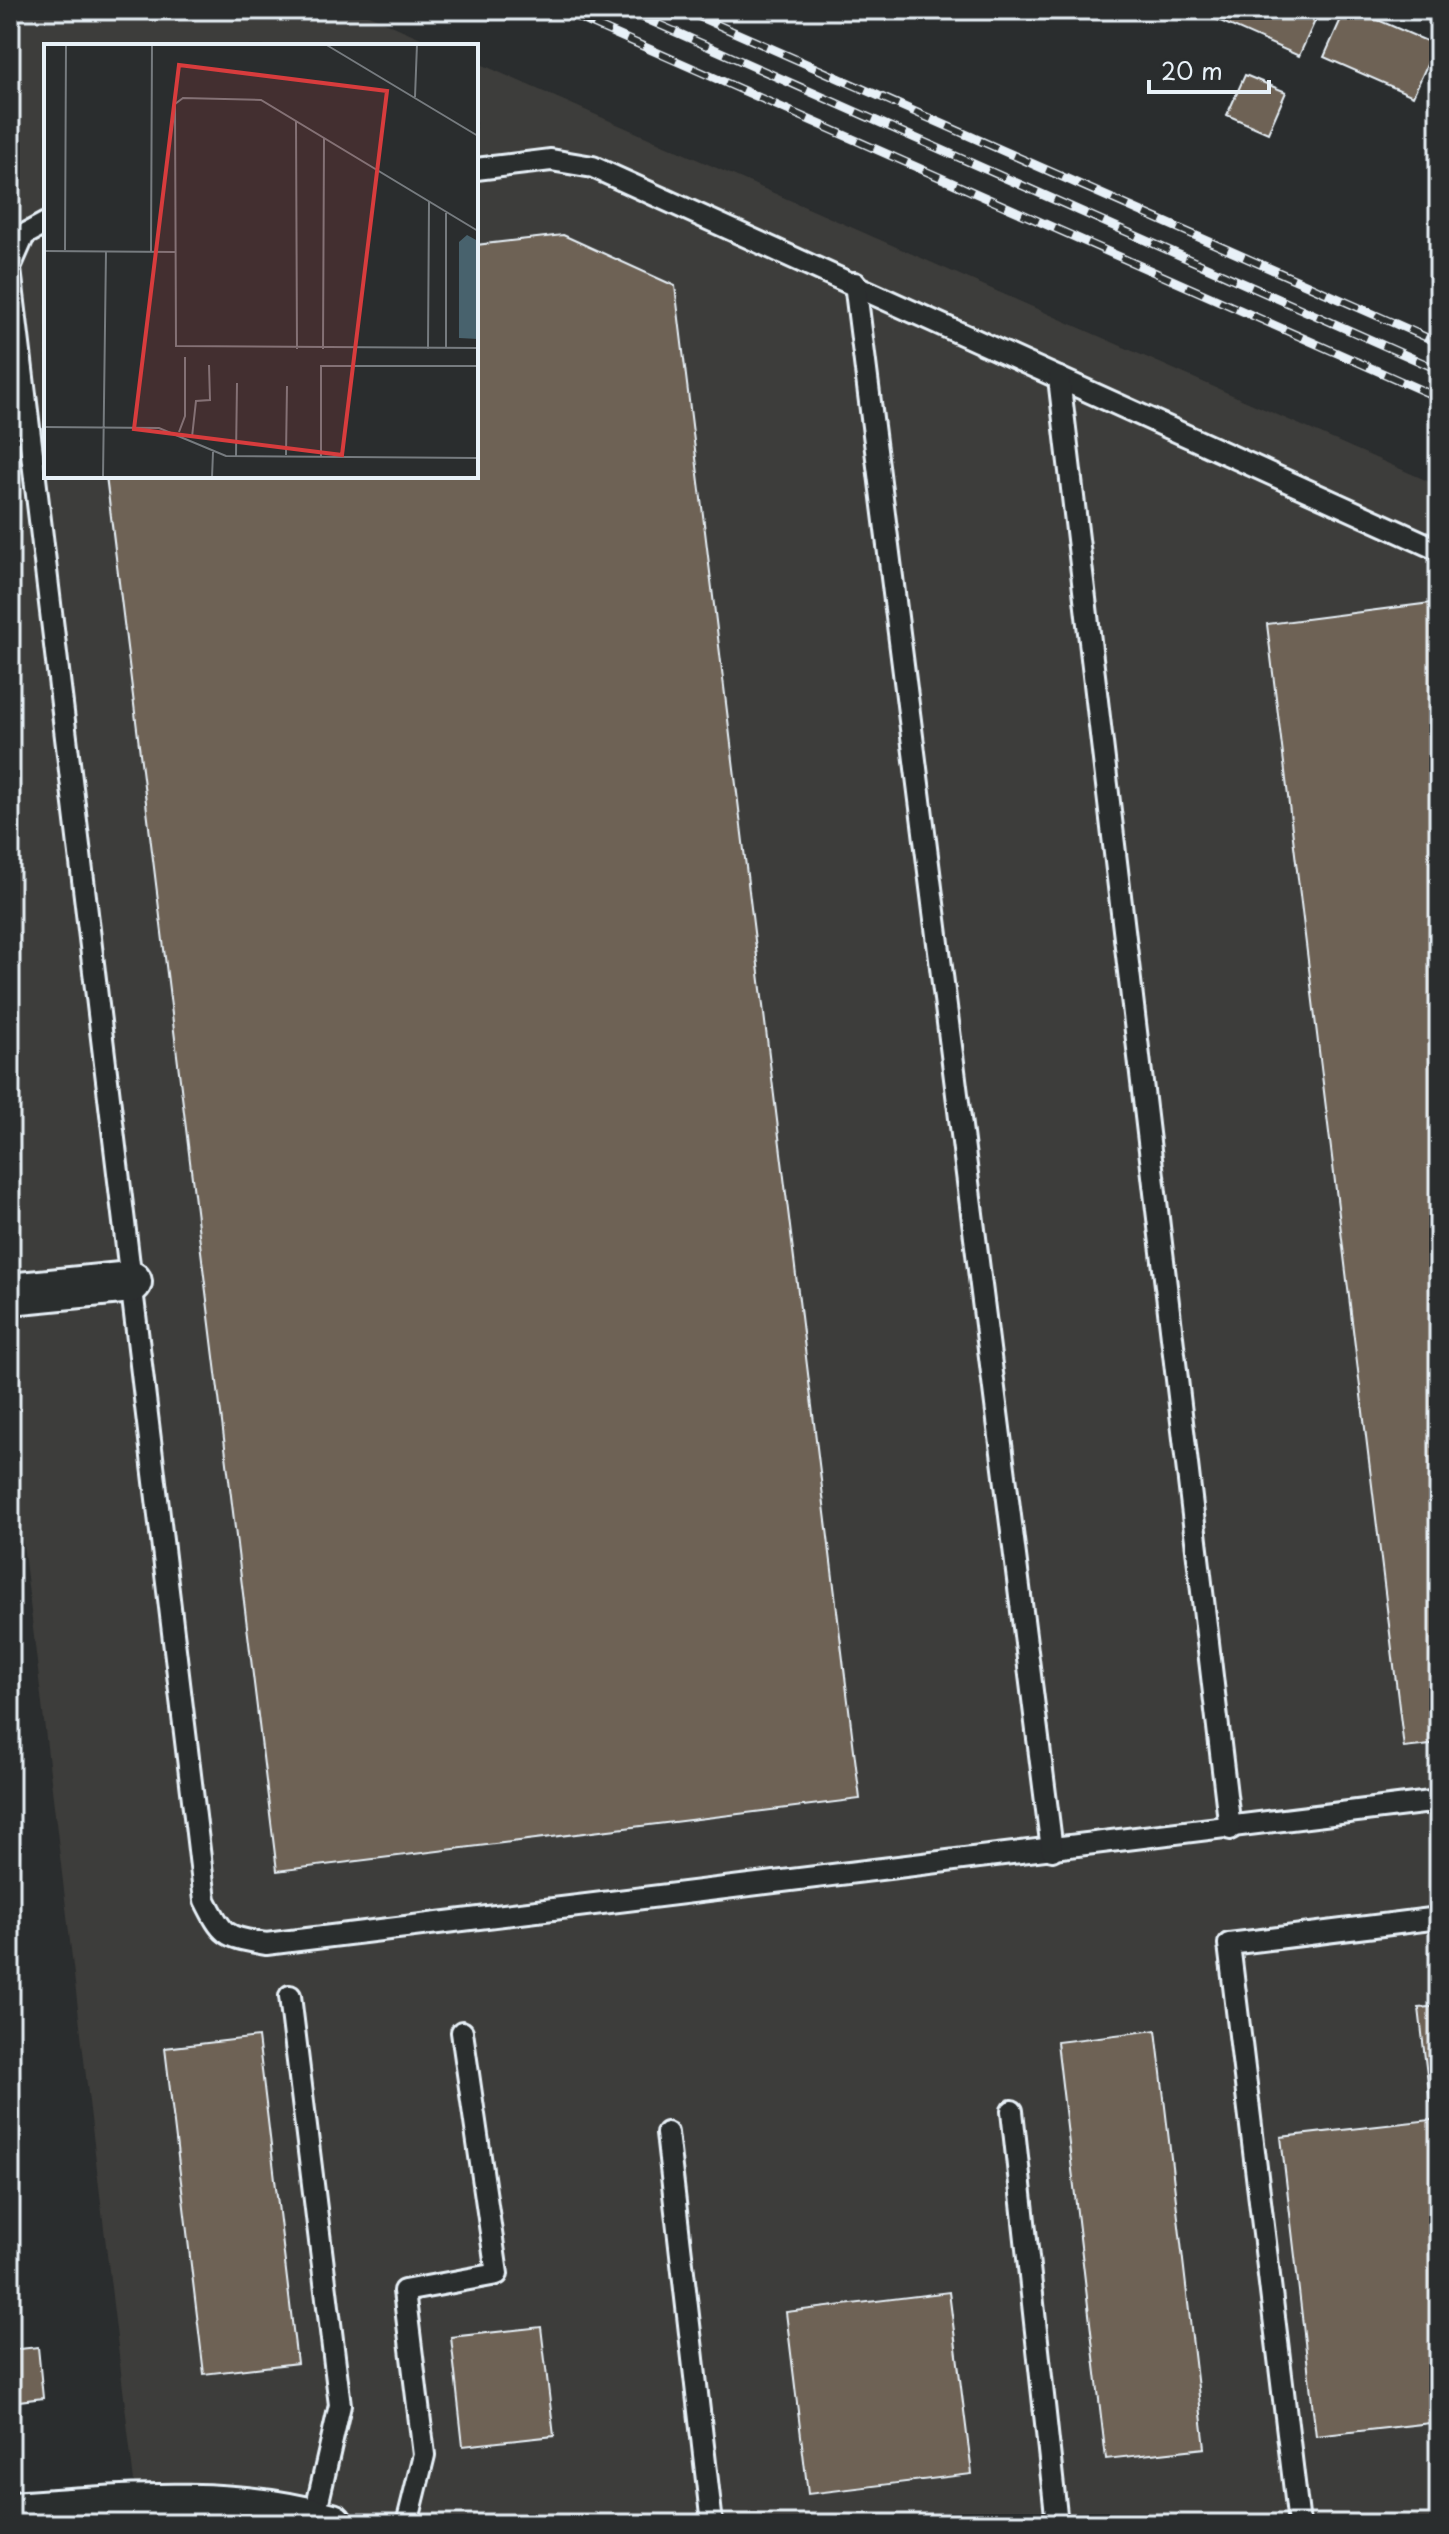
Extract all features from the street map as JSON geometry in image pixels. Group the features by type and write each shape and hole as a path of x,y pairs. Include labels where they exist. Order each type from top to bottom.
{"street":[{"path":"10,1294 131,1282"},
{"path":"10,2513 172,2503 291,2512 323,2521"}],"lane":[{"path":"478,169 551,160 593,167 1439,550"},
{"path":"44,224 24,235 10,268 205,1900 220,1930 234,1938 266,1944 1230,1829 1439,1801"},
{"path":"855,283 1052,1850"},
{"path":"1059,378 1230,1829"},
{"path":"1299,2524 1229,1944 1439,1918"},
{"path":"290,1996 340,2405 323,2521"},
{"path":"407,2524 424,2455 404,2291 497,2274 462,2032"},
{"path":"1012,2111 1057,2524"},
{"path":"667,2133 712,2524"}],"shaded area":[{"path":"10,10 357,10 434,44 44,44 44,478 478,478 478,63 1439,486 1439,2524 139,2524 10,1434"}],"building":[{"path":"1214,10 1320,10 1299,56 1211,17"},
{"path":"1345,10 1355,10 1436,45 1413,96 1324,57"},
{"path":"1245,75 1286,92 1268,133 1227,115"},
{"path":"563,235 675,286 860,1799 277,1871 106,478 478,478 478,245"},
{"path":"1439,602 1439,1744 1404,1748 1267,624"},
{"path":"1439,2006 1439,2100 1430,2101 1419,2008"},
{"path":"1156,2030 1205,2448 1106,2459 1057,2042"},
{"path":"258,2037 297,2363 204,2374 165,2048"},
{"path":"1439,2119 1439,2422 1316,2436 1281,2137"},
{"path":"17,2227 21,2270 10,2271 10,2228"},
{"path":"949,2292 972,2474 808,2494 786,2312"},
{"path":"541,2327 554,2436 463,2446 451,2337"},
{"path":"38,2347 43,2398 10,2402 10,2350"}],"railway":[{"path":"561,10 1439,398"},
{"path":"626,10 1439,370"},
{"path":"684,10 1439,343"}]}
